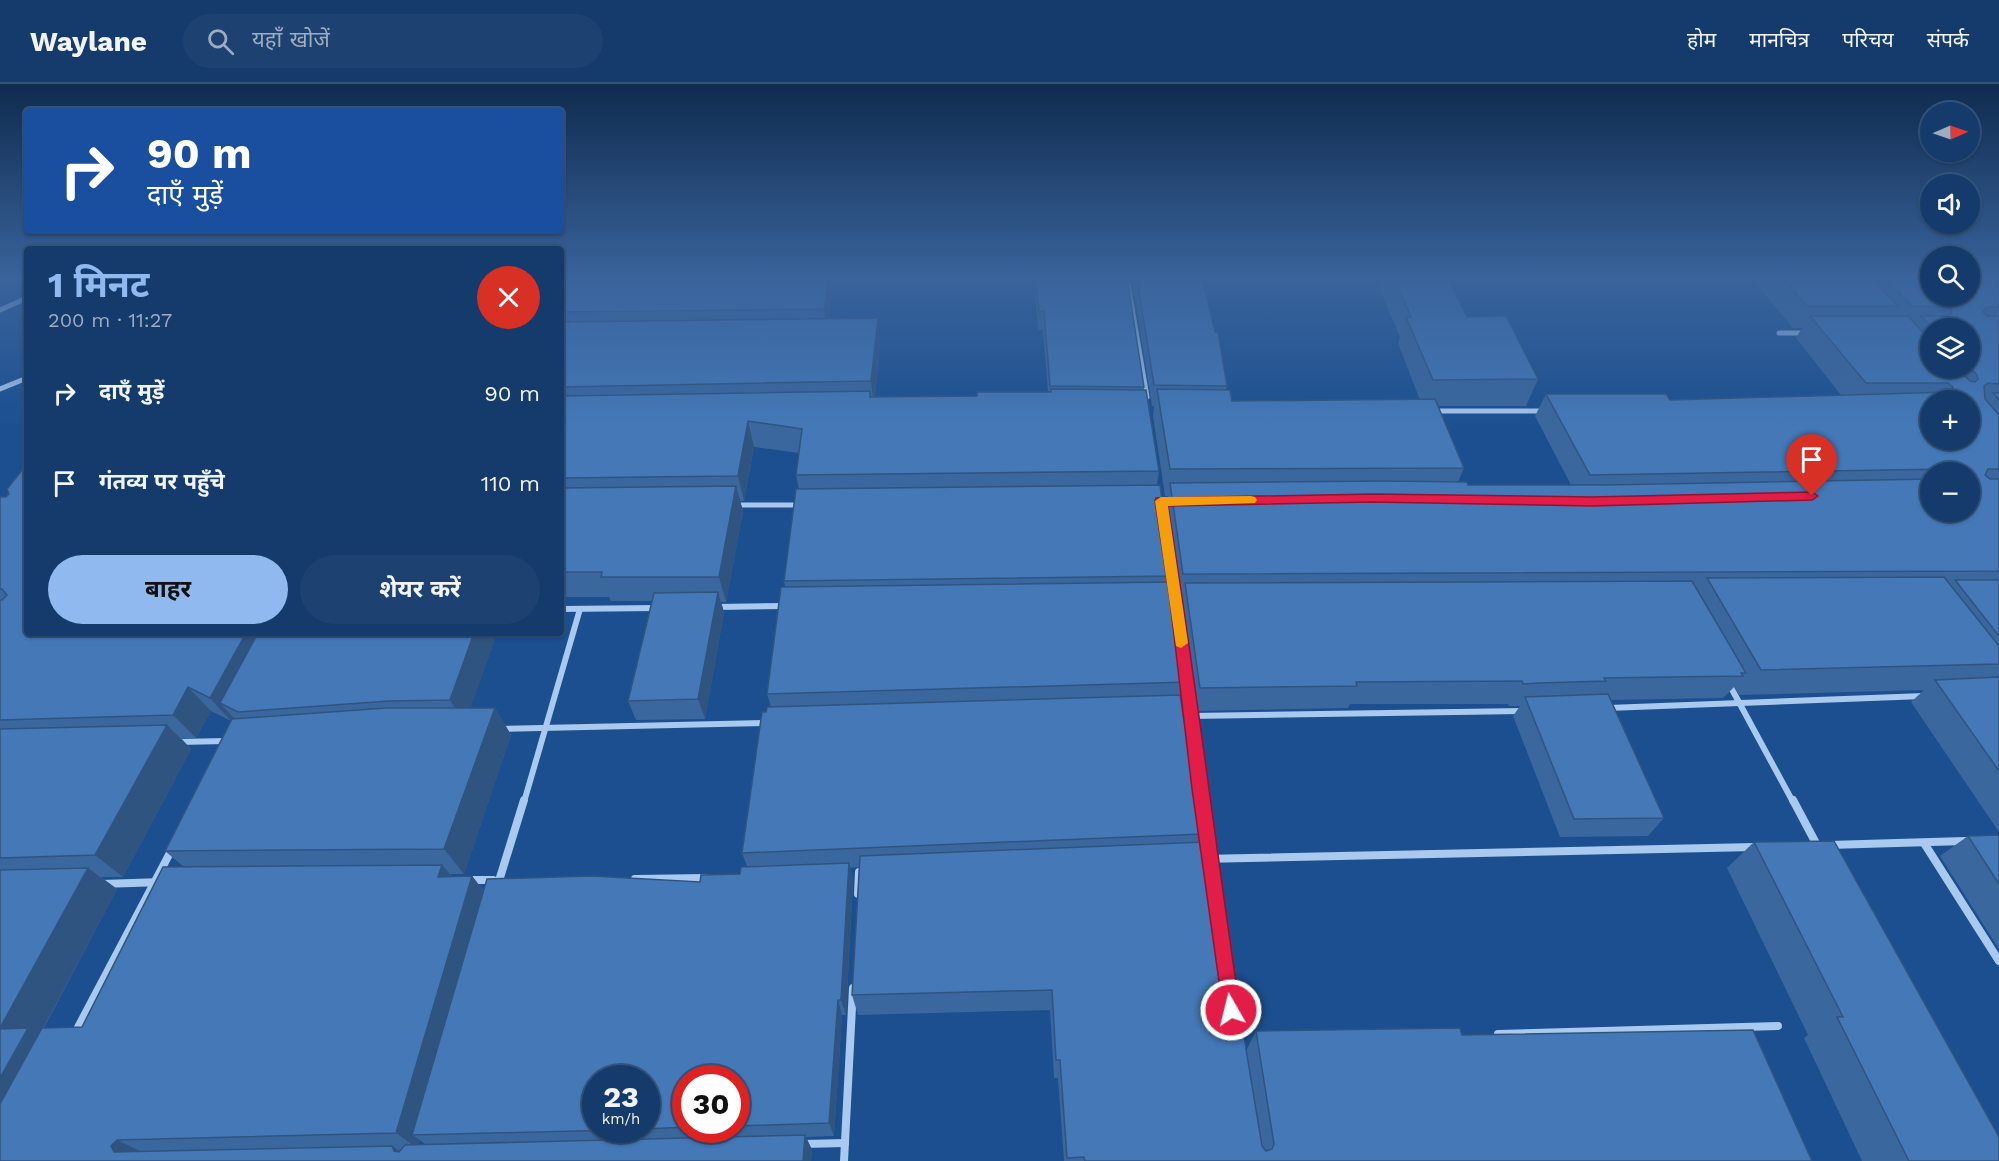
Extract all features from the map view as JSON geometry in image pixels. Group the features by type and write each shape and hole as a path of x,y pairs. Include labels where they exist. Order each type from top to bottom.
{"street":[{"path":"1136,328 1148,400"},
{"path":"1779,333 1814,333"},
{"path":"0,389 24,379"},
{"path":"1431,411 1550,411"},
{"path":"724,505 806,505"},
{"path":"1168,546 1175,590"},
{"path":"711,607 795,606"},
{"path":"564,609 664,608"},
{"path":"496,891 547,728 580,609"},
{"path":"1724,675 1823,856"},
{"path":"1186,678 1209,859 1236,1042 1248,1042"},
{"path":"1604,708 1937,696"},
{"path":"1166,711 1190,713 1535,711"},
{"path":"488,729 774,723"},
{"path":"224,751 233,741 234,731"},
{"path":"172,742 233,741"},
{"path":"1806,846 1978,841"},
{"path":"73,1037 176,842"},
{"path":"1924,843 1999,961"},
{"path":"1197,859 1761,847"},
{"path":"857,908 859,872"},
{"path":"848,873 871,872"},
{"path":"628,879 710,878"},
{"path":"464,880 511,880"},
{"path":"95,884 167,882"},
{"path":"844,1161 853,978"},
{"path":"1484,1035 1778,1026"},
{"path":"798,1144 845,1143"}],"building":[{"path":"564,328 877,328 871,381 564,387"},
{"path":"1045,328 1135,328 1144,387 1050,386"},
{"path":"1145,328 1214,328 1215,332 1218,332 1227,386 1154,385"},
{"path":"1411,328 1512,328 1538,379 1433,380"},
{"path":"1820,328 1919,328 1920,378 1967,378 1975,382 1980,378 1980,328 1999,328 1999,384 1988,383 1984,386 1985,399 1999,415 1999,469 1988,469 1985,475 1990,479 1999,479 1999,571 1183,574 1170,483 1381,481 1467,482 1468,485 1605,485 1920,479 1920,522 1980,522 1980,462 1920,462 1920,469 1590,475 1546,394 1666,394 1670,400 1920,393 1920,450 1980,450 1980,390 1951,390 1953,387 1948,383 1866,383"},
{"path":"1051,389 1146,390 1159,471 796,475 802,429 748,421 738,476 564,478 564,396 870,391 870,397 977,396 977,392 1051,392"},
{"path":"1157,389 1230,390 1232,401 1435,399 1464,468 1170,469"},
{"path":"24,468 24,636 244,636 210,698 188,687 173,715 0,720 0,600 7,595 0,589 0,497 6,497 9,494 7,489"},
{"path":"1160,485 1172,576 784,581 796,489"},
{"path":"736,486 719,577 601,577 602,572 564,572 564,488"},
{"path":"1944,577 1999,646 1999,664 1761,670 1707,578"},
{"path":"1955,580 1999,580 1999,636"},
{"path":"1692,581 1746,673 1741,673 1743,676 1604,678 1606,681 1523,684 1522,681 1356,682 1357,686 1200,688 1185,583"},
{"path":"1174,582 1189,682 767,694 781,587"},
{"path":"718,592 698,699 628,701 654,593"},
{"path":"256,636 473,636 450,700 389,701 238,712 220,703"},
{"path":"1999,677 1999,771 1935,680"},
{"path":"1608,694 1664,818 1574,819 1525,697"},
{"path":"1180,695 1202,834 742,853 762,712 766,712 767,707"},
{"path":"386,708 495,708 444,849 165,851 232,719"},
{"path":"167,725 95,855 0,858 0,729"},
{"path":"1999,835 1999,884 1968,836"},
{"path":"1834,841 1999,1137 1999,1161 1909,1161 1837,1017 1843,1017 1754,842"},
{"path":"1205,842 1223,949 1215,949 1227,1032 1243,1031 1262,1146 1266,1151 1272,1149 1274,1144 1256,1031 1460,1028 1462,1035 1753,1030 1812,1161 1085,1161 1084,1157 1067,1158 1060,1060 1056,1060 1052,990 852,995 860,856"},
{"path":"849,863 841,1000 838,1000 829,1123 750,1126 750,1065 672,1065 672,1128 660,1128 660,1065 582,1065 582,1131 412,1135 487,879 592,876 700,882 701,875 740,874 741,867"},
{"path":"442,865 438,877 472,876 396,1133 117,1140 111,1146 114,1152 392,1146 394,1151 399,1152 405,1145 582,1141 582,1143 660,1143 660,1139 672,1138 672,1143 750,1143 750,1136 805,1135 803,1161 0,1161 0,1104 42,1028 82,1027 163,867"},
{"path":"88,868 0,1028 0,870"},
{"path":"28,1028 0,1078 0,1029"}],"slow traffic":[{"path":"1181,643 1161,501 1251,500"}],"route":[{"path":"1231,1010 1161,501 1373,498 1592,501 1812,496"}]}
